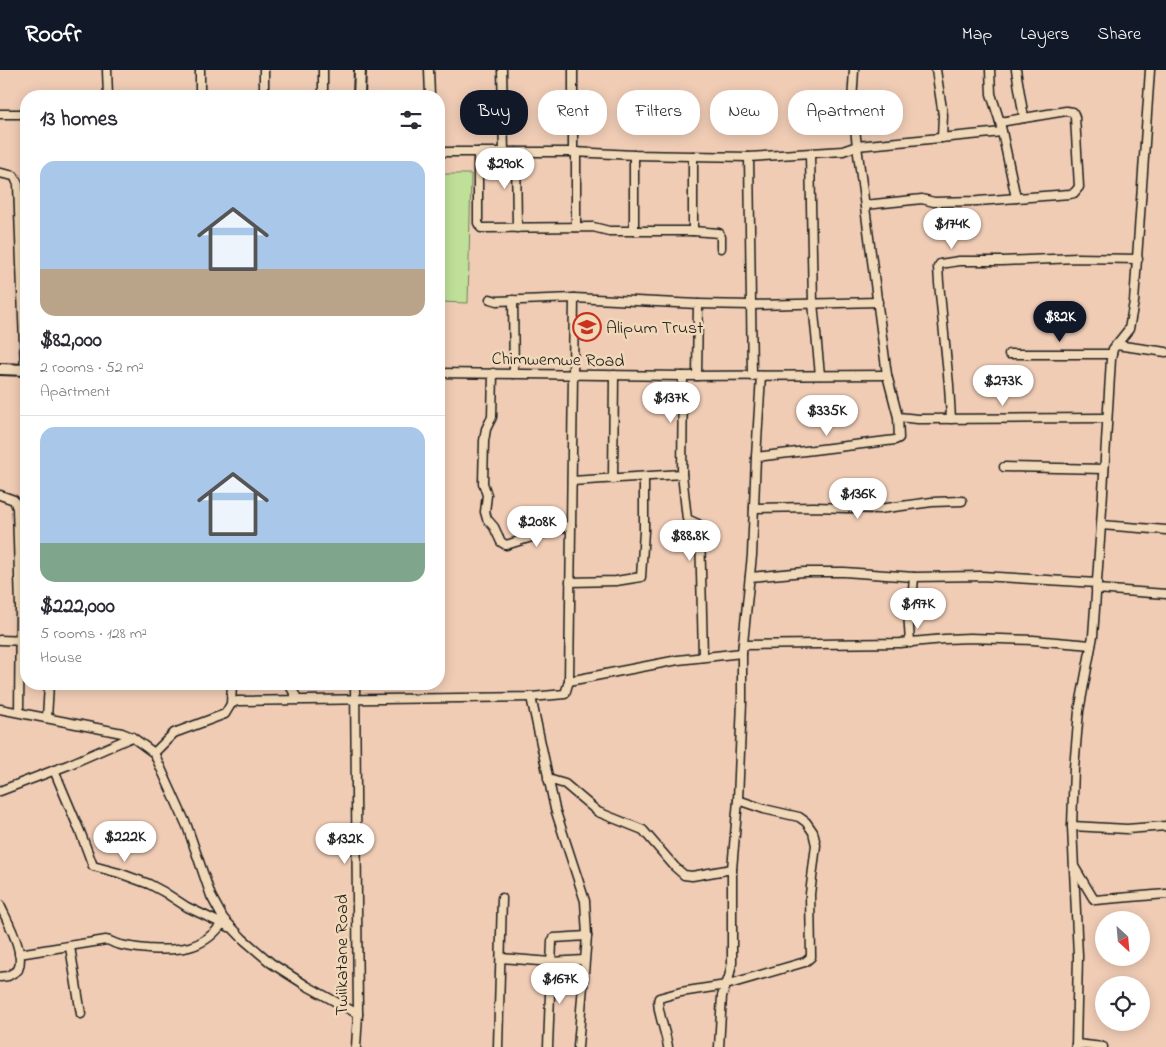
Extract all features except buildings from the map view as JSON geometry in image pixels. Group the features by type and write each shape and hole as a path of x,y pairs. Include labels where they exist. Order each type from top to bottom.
{"main road":[{"path":"359,90 360,70"},
{"path":"0,369 20,370"}],"street":[{"path":"107,70 108,90"},
{"path":"200,70 200,90"},
{"path":"264,70 264,90"},
{"path":"323,70 323,90"},
{"path":"429,70 430,90"},
{"path":"502,70 504,152"},
{"path":"573,70 576,227"},
{"path":"756,457 897,440 899,434 898,417 888,375 857,146 852,102 854,70"},
{"path":"936,70 943,115 942,138"},
{"path":"990,70 991,94 1000,122 1016,198"},
{"path":"1016,70 1024,118"},
{"path":"1104,1047 1076,1046 1078,956 1072,826 1075,752 1079,711 1091,644 1112,354 1116,345 1129,330 1132,322 1150,70"},
{"path":"865,206 922,199 934,202 1074,193 1079,187 1073,112 1066,111 1000,122"},
{"path":"0,114 20,114"},
{"path":"445,152 574,152 749,157 843,152 857,146 1002,132"},
{"path":"478,152 478,225 484,229 594,227 610,231 693,231 718,234 721,236 721,248"},
{"path":"516,152 517,228"},
{"path":"810,154 813,303 820,375"},
{"path":"634,155 634,231"},
{"path":"693,156 693,231"},
{"path":"749,157 752,376"},
{"path":"0,173 14,176 17,179 20,214"},
{"path":"951,419 950,385 939,283 938,267 940,264 959,261 1077,258 1138,259"},
{"path":"490,299 497,301 574,298 751,305 878,302"},
{"path":"231,704 238,701 564,695 569,681 574,298"},
{"path":"513,300 514,374"},
{"path":"697,376 698,304"},
{"path":"1116,345 1166,352"},
{"path":"1009,354 1112,354"},
{"name":"Chimwemwe Road","path":"445,373 683,376 888,375"},
{"path":"493,374 492,417 486,429 484,441 483,483 487,494 485,512 487,519 494,527 501,542 506,545 571,525"},
{"path":"613,478 614,375"},
{"path":"683,376 682,474 687,519 698,524 700,529 703,656"},
{"path":"718,1047 722,996 731,971 732,869 738,800 742,649 750,577 761,376"},
{"path":"898,417 951,419 1107,418"},
{"path":"1004,466 1104,468"},
{"path":"572,481 682,474"},
{"path":"570,582 616,581 641,576 644,531 644,476"},
{"path":"0,495 14,500 17,508 20,607"},
{"path":"754,508 824,507 879,509 932,502 962,501"},
{"path":"1101,525 1166,530"},
{"path":"750,577 829,571 914,577 981,576 1166,594"},
{"path":"910,643 908,610 912,602 914,577"},
{"path":"569,681 742,649 910,643 970,638 1091,644"},
{"path":"0,640 20,640"},
{"path":"19,712 20,690"},
{"path":"47,718 49,690"},
{"path":"154,753 174,733 222,716 227,712 231,704 232,690"},
{"path":"292,690 298,700"},
{"name":"Twiikatane Road","path":"355,690 358,1014 356,1047"},
{"path":"531,697 557,815 582,890 586,911 578,1047"},
{"path":"0,709 110,730 132,737 154,753 187,826 216,909 231,928 271,963 288,975 358,1014"},
{"path":"0,791 132,737"},
{"path":"54,770 93,866 125,874 149,884 186,907 231,928"},
{"path":"548,779 566,784 598,812 643,830 684,875 692,876 732,869"},
{"path":"668,1047 666,1031 657,1005 659,998 682,992 726,985 808,960 812,955 810,894 816,846 813,832 806,822 799,817 764,809 738,800"},
{"path":"1072,826 1127,829 1166,826"},
{"path":"1074,866 1095,900 1166,894"},
{"path":"498,1047 502,898"},
{"path":"0,905 15,938 20,966 18,970 8,976 0,977"},
{"path":"19,954 109,940 116,944 136,948 168,950 188,948 206,938 222,924"},
{"path":"548,1047 553,939 586,936"},
{"path":"70,947 81,1014"},
{"path":"501,958 551,962 584,960"}],"green space":[{"path":"445,174 471,174 468,303 445,302"}],"place":[{"name":"Alipum Trust","path":"587,327"}]}
